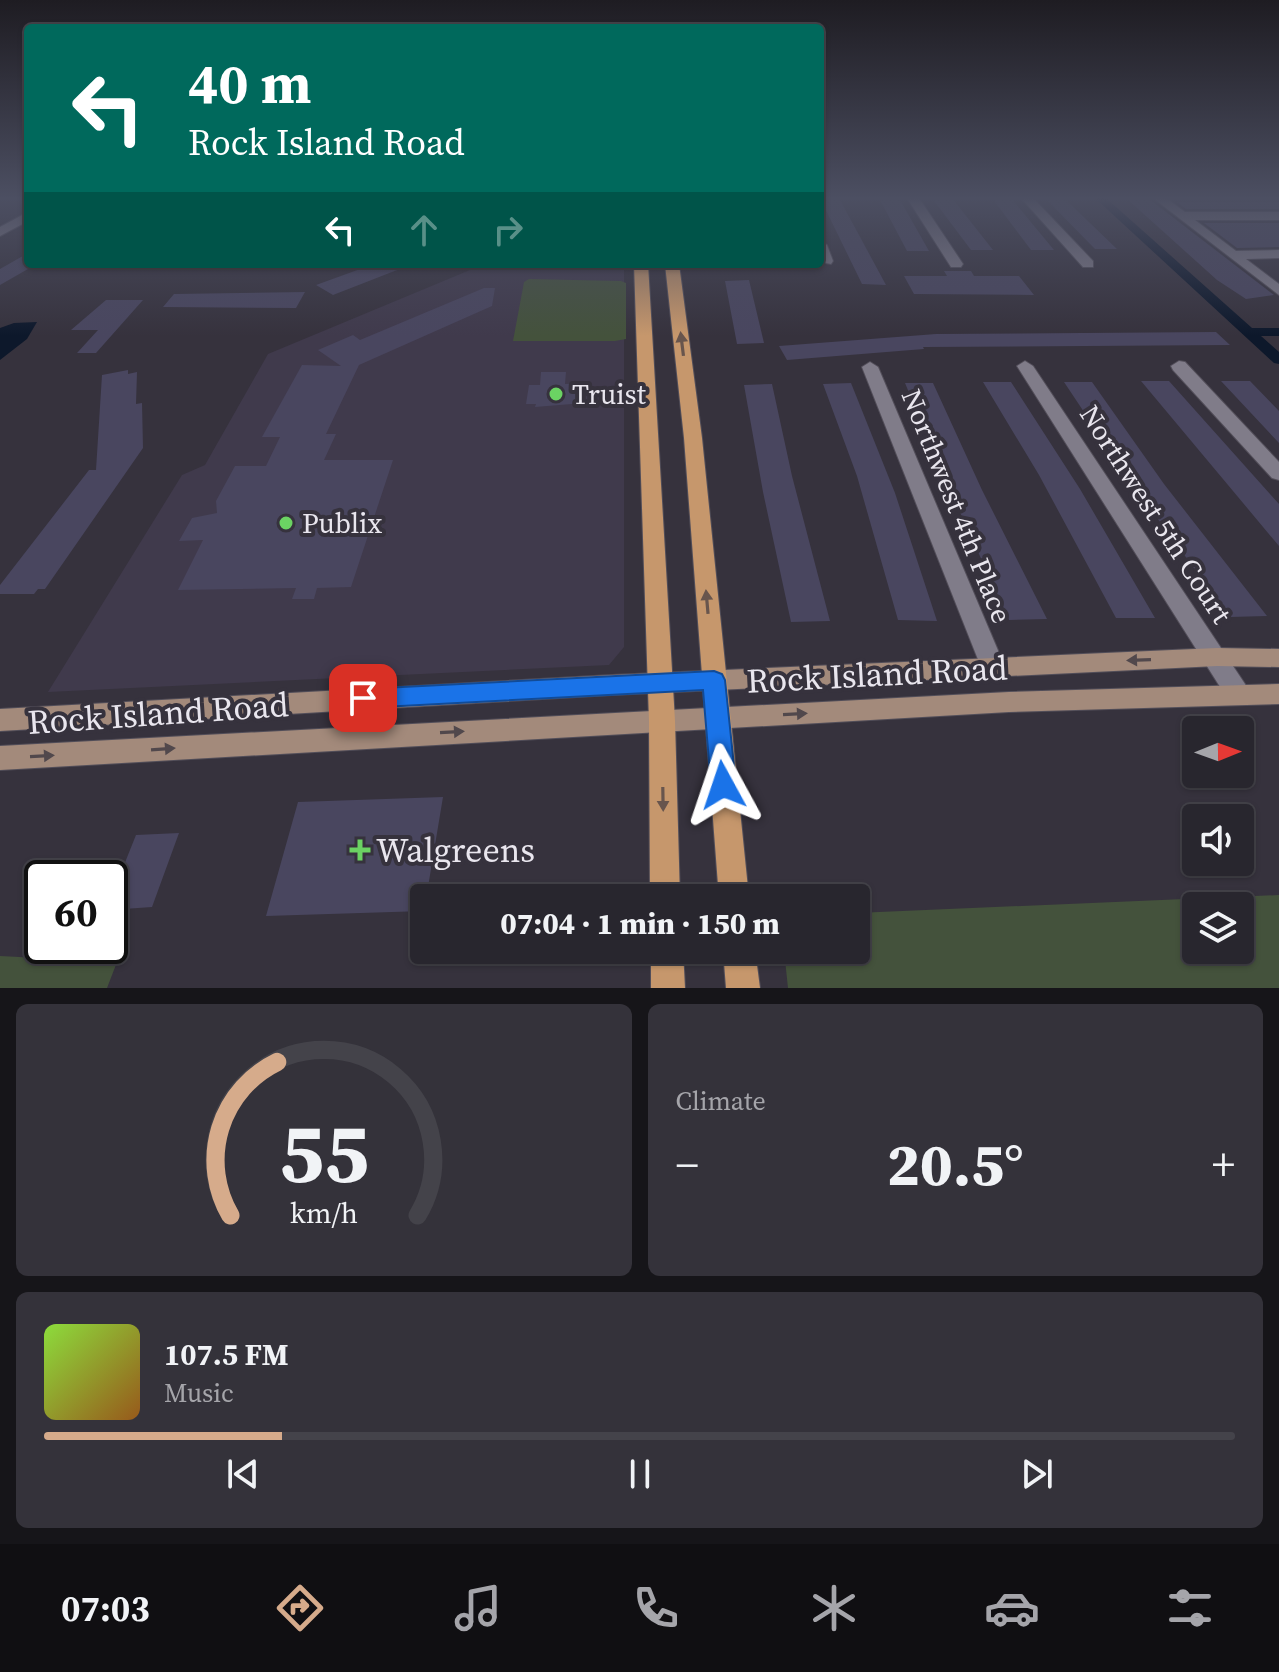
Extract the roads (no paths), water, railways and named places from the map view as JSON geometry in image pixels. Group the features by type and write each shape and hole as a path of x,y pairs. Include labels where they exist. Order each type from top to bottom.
{"main road":[{"path":"641,268 662,721 665,884"},
{"path":"672,268 693,438 733,884"},
{"name":"Rock Island Road","path":"0,720 714,680 1217,657 1279,658"},
{"name":"Rock Island Road","path":"0,758 1009,702 1279,694"},
{"path":"667,964 668,988"},
{"path":"740,964 743,988"}],"street":[{"path":"943,244 956,264"},
{"path":"1070,244 1088,264"},
{"path":"1218,244 1279,291"},
{"path":"1232,255 1279,254"},
{"path":"824,256 826,261"},
{"name":"Northwest 5th Court","path":"1025,366 1217,657 1238,694"},
{"path":"1179,366 1279,474"},
{"name":"Northwest 4th Place","path":"870,367 993,667"}],"water":[{"path":"37,322 27,339 0,360 0,328 14,323"}],"waterway":[{"path":"1151,244 1248,332"},
{"path":"1248,332 1279,332"},
{"path":"1248,332 1279,360"}],"place":[{"name":"Truist","path":"556,394"},
{"name":"Publix","path":"286,523"},
{"name":"Walgreens","path":"360,850"}]}
